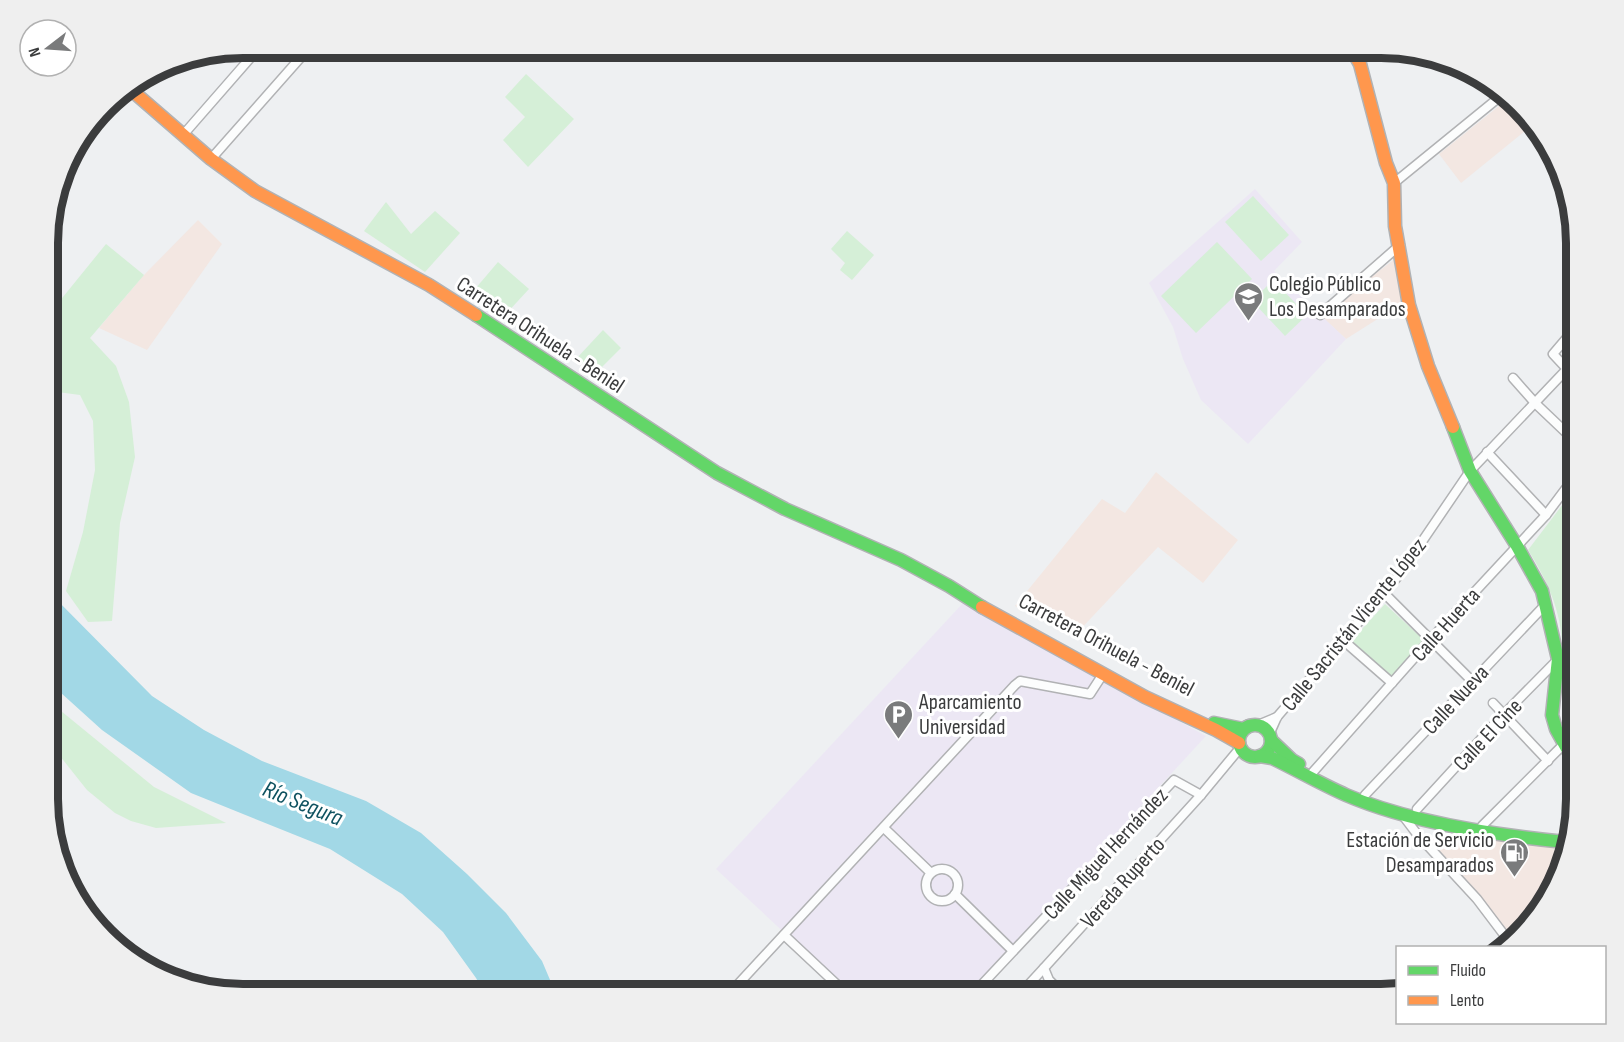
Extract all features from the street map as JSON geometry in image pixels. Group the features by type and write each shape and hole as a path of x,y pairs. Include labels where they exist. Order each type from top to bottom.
{"main road":[{"path":"1357,58 1386,163 1394,183 1395,226 1409,305 1428,366 1470,471 1517,546 1542,591 1546,604 1558,659 1552,715 1556,729 1565,743"},
{"name":"Carretera Orihuela - Beniel","path":"136,93 211,159 255,191 429,285 717,473 785,508 901,560 967,593 1173,704 1211,722 1243,729 1253,726"},
{"name":"Carretera Orihuela - Beniel","path":"949,586 967,599 1145,697 1216,730 1240,745"},
{"path":"1560,842 1497,835 1401,813 1347,795 1272,758 1251,756 1240,745 1241,733 1253,726 1263,727 1292,760 1350,790 1365,795 1482,826 1562,834"},
{"path":"1260,756 1268,750 1270,737"}],"street":[{"path":"183,135 250,58"},
{"path":"211,159 300,58"},
{"path":"1394,183 1496,100"},
{"path":"1320,315 1400,245"},
{"name":"Calle Sacristán Vicente López","path":"1565,340 1553,354 1565,366"},
{"name":"Calle Sacristán Vicente López","path":"1270,737 1277,717 1400,574 1470,471 1565,372"},
{"path":"1513,378 1565,432"},
{"path":"1487,452 1546,515"},
{"name":"Calle Huerta","path":"1313,772 1430,640 1546,515 1565,490"},
{"path":"1384,593 1472,681"},
{"name":"Calle Nueva","path":"1365,795 1546,604"},
{"path":"1344,641 1392,683"},
{"name":"Calle El Cine","path":"1417,809 1504,714 1565,652"},
{"path":"739,983 1020,681 1090,694 1103,674"},
{"path":"1493,702 1548,761"},
{"name":"Calle Sacristán Vicente López","path":"1253,726 1277,717"},
{"path":"1482,826 1565,743"},
{"name":"Calle Miguel Hernández","path":"983,983 1174,780 1201,795 1240,745"},
{"name":"Vereda Ruperto","path":"1030,983 1201,795"},
{"path":"1401,813 1417,834 1477,899 1504,935"},
{"path":"1417,834 1428,819"},
{"path":"884,828 931,873"},
{"path":"946,869 955,874 958,884 951,898 941,900 932,896 927,888 931,873 935,870 946,869"},
{"path":"955,894 1013,951"},
{"path":"784,935 835,983"},
{"path":"1044,968 1052,983"}],"shaded area":[{"path":"1501,104 1525,131 1461,183 1439,154"},
{"name":"Colegio Público Los Desamparados","path":"1255,189 1302,242 1274,271 1346,339 1248,444 1201,400 1183,359 1173,327 1149,283"},
{"path":"198,220 222,244 147,350 99,328 144,275"},
{"path":"1396,258 1403,303 1346,339 1321,316"},
{"path":"1156,472 1238,540 1203,583 1158,547 1076,634 1015,606 1102,499 1125,513"},
{"path":"963,603 1206,736 978,983 838,983 716,869"},
{"path":"1427,836 1551,843 1559,846 1546,880 1534,901 1508,932"}],"green space":[{"path":"526,74 574,119 528,167 503,140 525,117 505,97"},
{"path":"1253,196 1289,235 1261,261 1225,222"},
{"path":"386,202 411,234 435,211 460,233 425,272 364,231"},
{"path":"847,231 874,255 852,280 840,270 845,263 831,249"},
{"path":"1217,242 1252,279 1196,333 1161,296"},
{"path":"106,244 144,275 90,338 116,366 129,402 135,457 120,523 112,621 88,622 66,591 83,532 95,470 93,421 80,395 58,392 58,303"},
{"path":"498,262 529,289 506,314 475,289"},
{"path":"1273,280 1307,315 1285,336 1252,301"},
{"path":"603,330 621,348 596,373 576,359"},
{"path":"1565,501 1565,647 1562,650 1557,610 1528,550"},
{"path":"1385,604 1426,642 1392,679 1351,641"},
{"path":"58,709 154,787 226,823 156,828 131,821 115,813 87,790 58,754"}],"water":[{"name":"Río Segura","path":"58,601 152,696 204,730 262,761 366,801 421,833 506,913 542,961 551,983 479,983 443,932 402,894 330,849 191,793 102,730 58,690"}],"traffic: fast":[{"path":"476,315 717,473 785,509 901,560 982,607"},
{"path":"1453,427 1470,471 1542,591 1558,659 1552,715 1556,729 1565,745"},
{"path":"1214,723 1243,729 1249,726"},
{"path":"1255,725 1266,730 1271,741 1266,752 1255,757 1244,752 1239,741 1244,730 1255,725"},
{"path":"1271,740 1299,764"},
{"path":"1260,756 1272,758 1346,795 1398,813 1510,836 1560,841"}],"traffic: slow":[{"path":"1357,58 1386,163 1394,183 1395,226 1409,305 1428,366 1453,427"},
{"path":"136,94 211,159 255,191 429,285 476,315"},
{"path":"982,607 1145,697 1239,743"}],"place":[{"name":"Colegio Público Los Desamparados","path":"1248,322"},
{"name":"Aparcamiento Universidad","path":"898,740"},
{"name":"Estación de Servicio Desamparados","path":"1515,878"}]}
